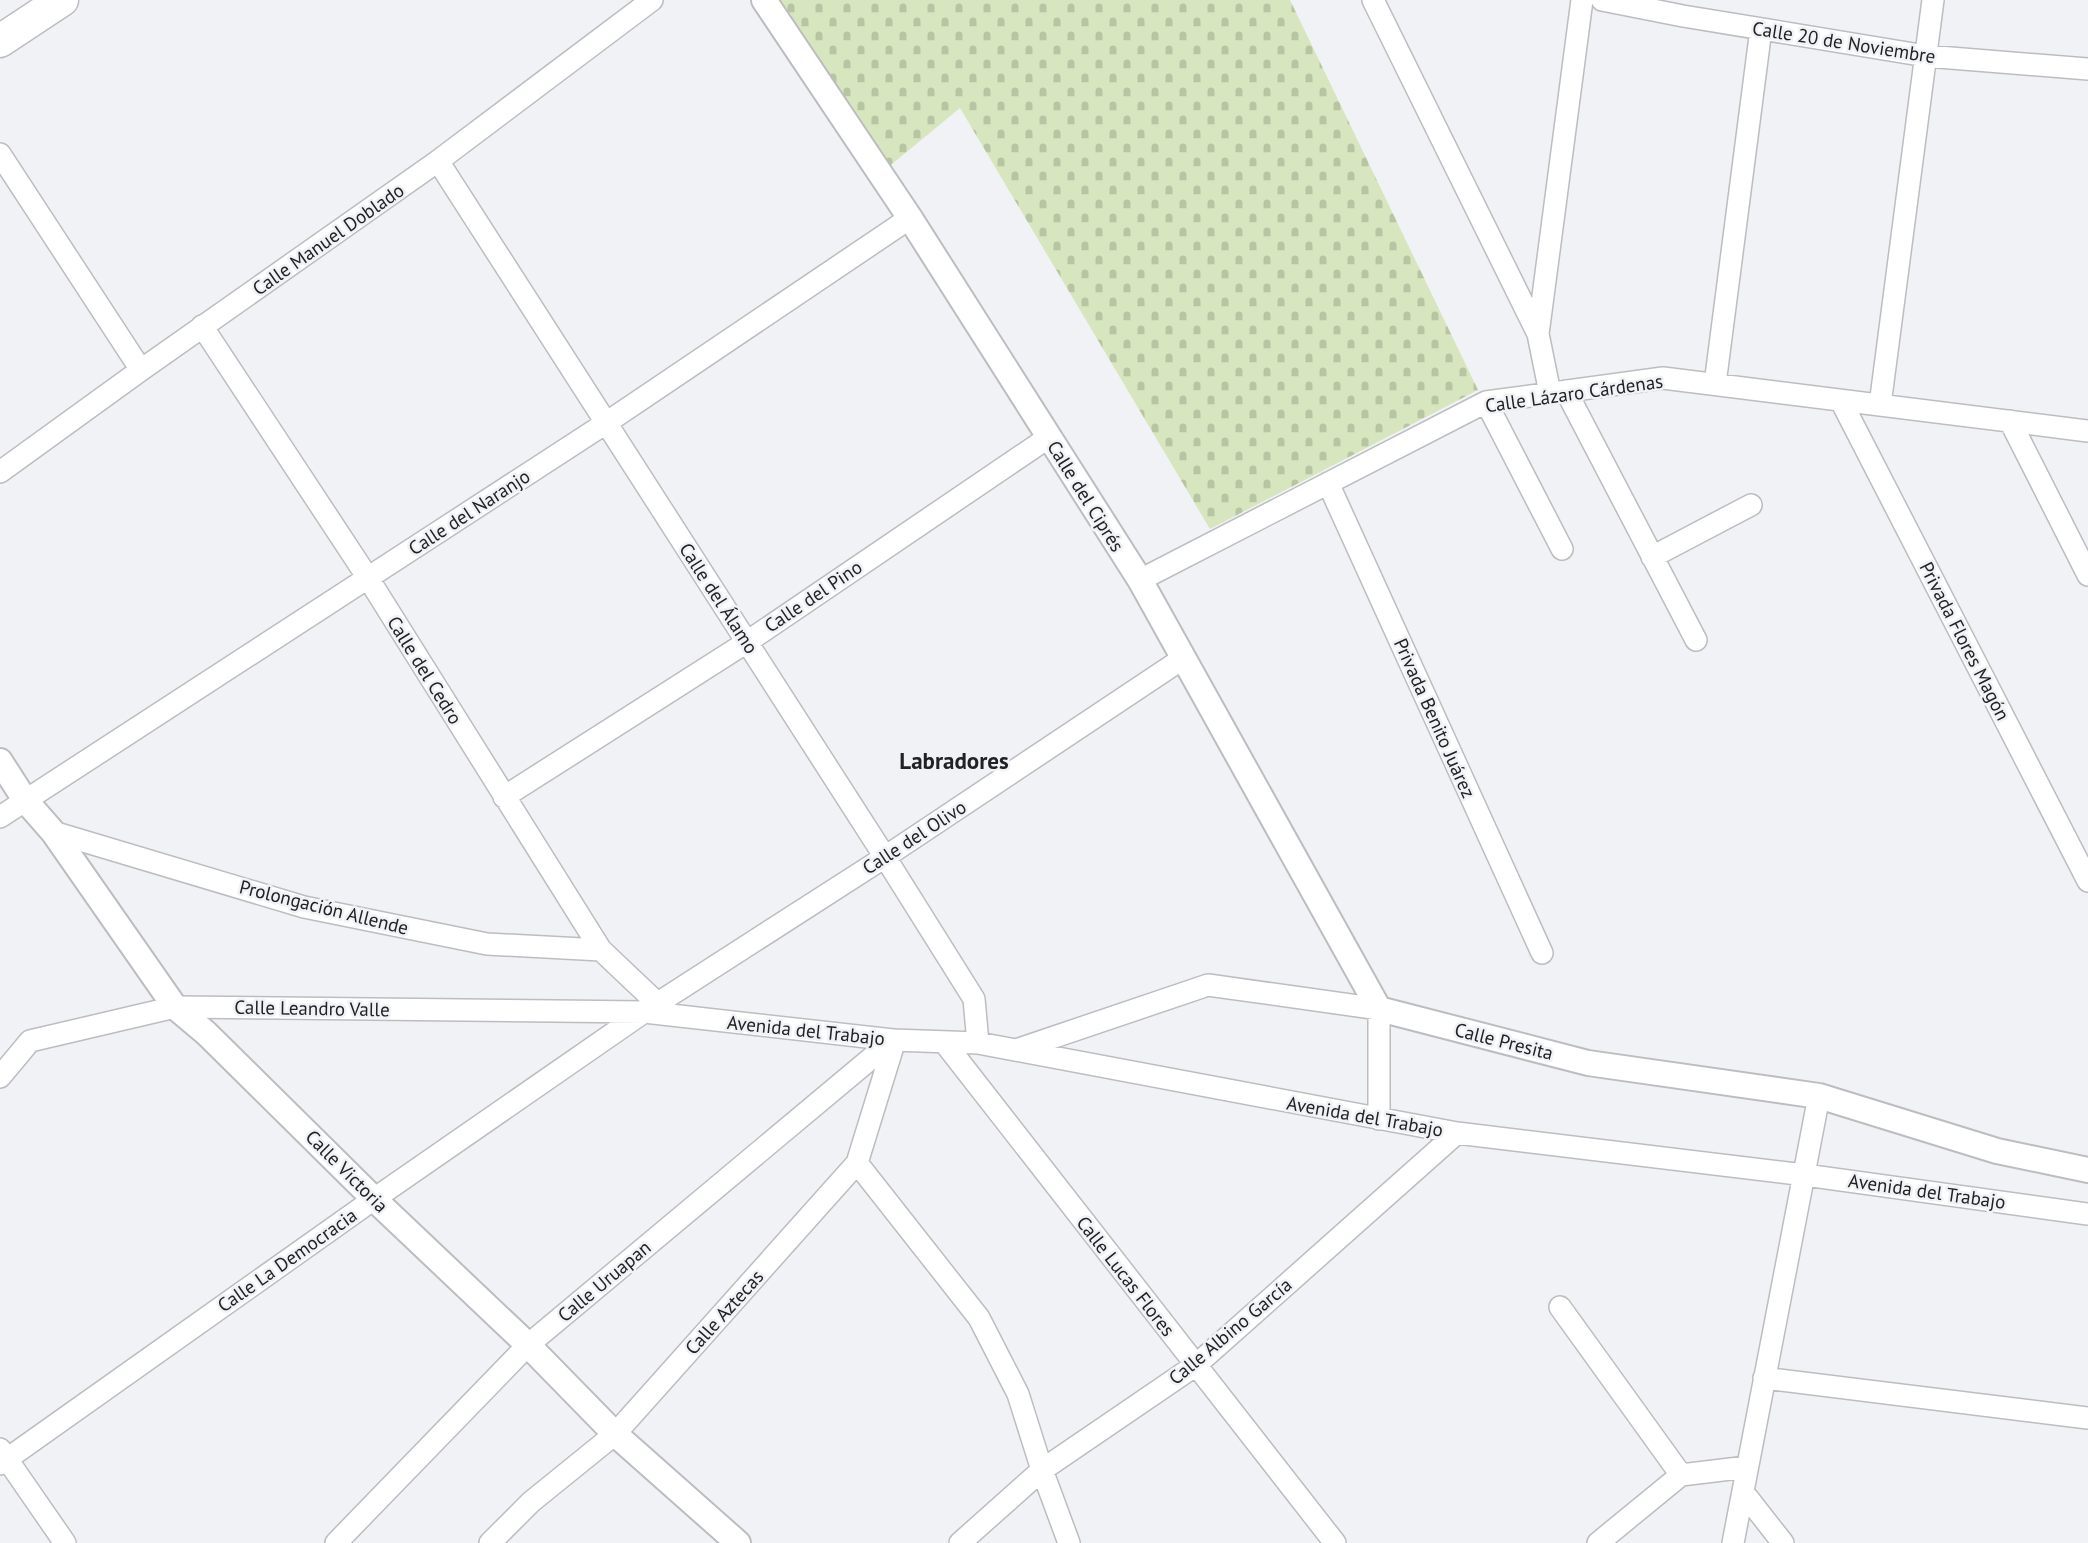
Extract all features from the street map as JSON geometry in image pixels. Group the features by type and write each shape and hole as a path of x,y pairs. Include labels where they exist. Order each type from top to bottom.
{"main road":[{"path":"0,41 62,0"}],"street":[{"name":"Calle Manuel Doblado","path":"0,472 438,162 652,0"},
{"name":"Calle del Ciprés","path":"764,0 910,218 1140,580 1379,1009"},
{"path":"1373,0 1538,334 1558,392 1696,640"},
{"path":"1538,334 1582,0"},
{"name":"Calle 20 de Noviembre","path":"1602,0 1684,8 1761,29 1926,56 2088,69"},
{"path":"1880,405 1933,0"},
{"path":"1715,383 1761,29"},
{"path":"0,154 141,370"},
{"name":"Calle del Álamo","path":"438,162 974,999 978,1043"},
{"name":"Calle del Naranjo","path":"0,817 606,423 910,218"},
{"name":"Calle del Cedro","path":"202,327 368,578 601,950 651,1007"},
{"name":"Calle Lázaro Cárdenas","path":"1140,580 1486,402 1663,378 2088,430"},
{"name":"Privada Flores Magón","path":"1841,401 2088,881"},
{"path":"1486,402 1562,549"},
{"path":"2010,421 2088,575"},
{"name":"Calle del Pino","path":"504,797 747,642 1049,437"},
{"name":"Privada Benito Juárez","path":"1328,483 1542,953"},
{"path":"1652,557 1751,505"},
{"name":"Calle del Olivo","path":"651,1007 885,857 1182,659"},
{"name":"Calle Victoria","path":"0,761 25,800 53,832 176,1007 206,1032 374,1199 528,1345 615,1434 738,1543"},
{"name":"Prolongación Allende","path":"53,832 304,907 487,944 601,950"},
{"name":"Calle Presita","path":"1014,1050 1208,985 1379,1009 1588,1063 1819,1096 1997,1151 2088,1170"},
{"name":"Calle Leandro Valle","path":"0,1077 30,1041 176,1007 651,1007"},
{"name":"Avenida del Trabajo","path":"651,1007 894,1040 978,1043 1457,1133 1805,1175 2088,1214"},
{"name":"Calle La Democracia","path":"2,1457 651,1007"},
{"path":"1379,1009 1379,1119"},
{"name":"Calle Aztecas","path":"490,1543 531,1502 615,1434 857,1163 894,1040"},
{"name":"Calle Uruapan","path":"336,1543 528,1345 894,1040"},
{"name":"Calle Lucas Flores","path":"944,1042 1335,1543"},
{"path":"1733,1543 1819,1096"},
{"name":"Calle Albino García","path":"960,1543 1042,1470 1196,1365 1457,1133"},
{"path":"857,1163 979,1318 1018,1394 1069,1543"},
{"path":"1560,1307 1681,1475"},
{"path":"1764,1378 2088,1418"},
{"path":"2,1457 65,1543"},
{"path":"1598,1543 1681,1475 1747,1467"},
{"path":"1743,1492 1783,1543"}],"green space":[{"path":"779,0 1290,0 1478,390 1210,529 960,108 886,169"}],"district":[{"name":"Labradores","path":"954,761"}]}
